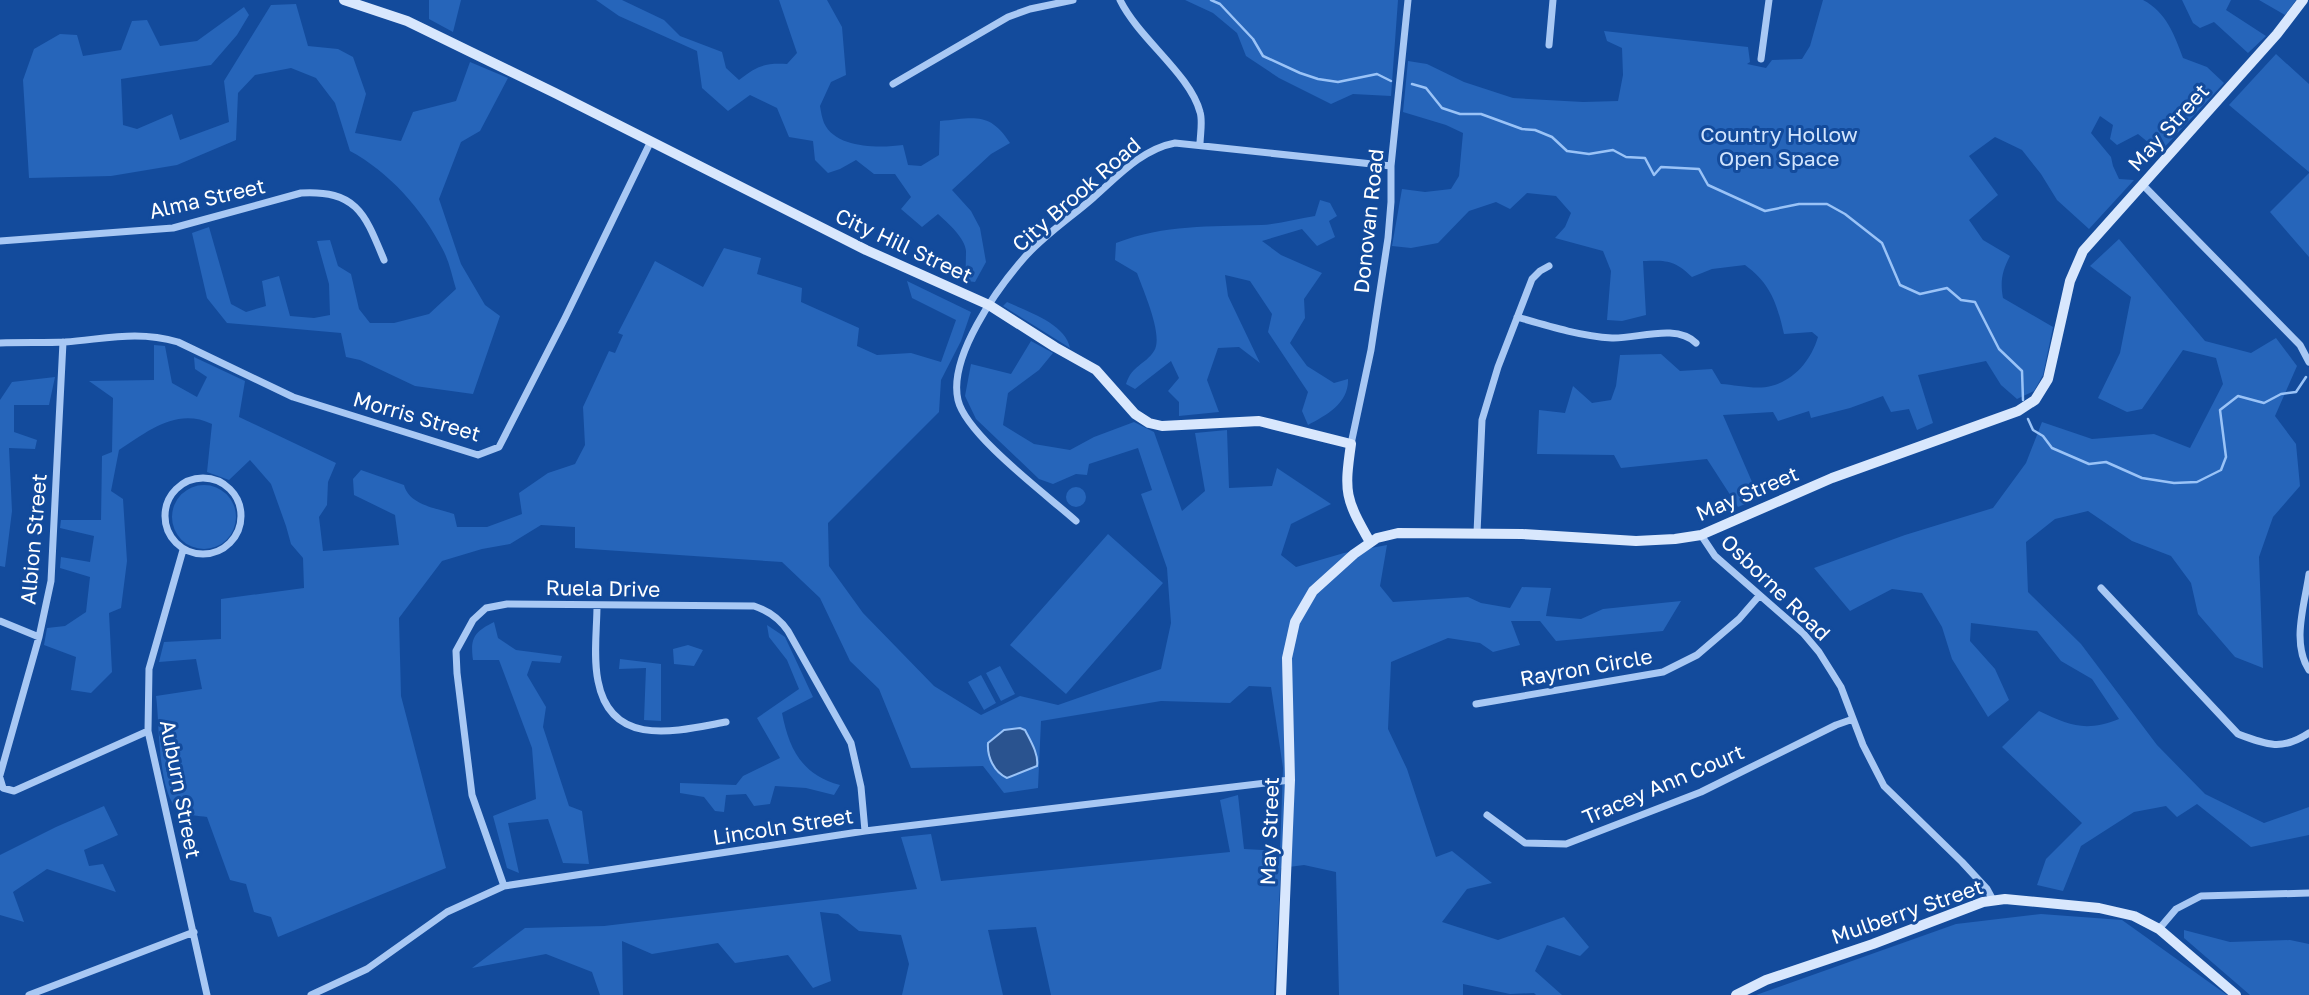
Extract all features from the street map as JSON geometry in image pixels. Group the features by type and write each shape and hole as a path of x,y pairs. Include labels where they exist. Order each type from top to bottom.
{"street":[{"name":"City Hill Street","path":"344,0 407,21 866,250 989,305 1096,370 1135,414 1149,423 1162,426 1259,421 1350,444"},
{"path":"893,84 1008,17 1030,9 1073,0"},
{"path":"1119,0 1132,23 1189,88 1201,113 1199,145"},
{"name":"Donovan Road","path":"1350,444 1371,350 1386,251 1391,202 1391,166 1408,0"},
{"path":"1549,45 1553,0"},
{"path":"1761,59 1769,0"},
{"name":"May Street","path":"1282,995 1290,780 1287,658 1296,622 1313,592 1370,542 1389,534 1477,533 1636,541 1675,540 1701,535 1807,488 1977,428 2028,405 2048,379 2075,266 2091,240 2277,34 2302,0"},
{"name":"Morris Street","path":"0,343 63,342 141,334 158,336 178,342 293,397 478,455 489,452 499,447 650,142"},
{"name":"City Brook Road","path":"1076,521 980,435 962,411 957,397 958,368 989,305 1025,257 1137,160 1159,145 1199,145 1391,166"},
{"path":"2142,184 2300,345 2309,362"},
{"name":"Alma Street","path":"0,241 173,228 301,193 323,192 339,196 361,211 384,260"},
{"path":"1477,533 1482,420 1489,392 1532,279 1539,271 1549,266"},
{"path":"1517,317 1573,332 1613,338 1682,334 1696,342"},
{"name":"Albion Street","path":"63,342 51,582 39,637 0,777 3,789 14,791 148,731"},
{"path":"1350,444 1346,492 1370,542"},
{"path":"206,478 225,484 240,503 242,516 238,533 225,548 207,555 183,550 169,532 165,515 170,498 185,483 192,480 206,478"},
{"name":"Osborne Road","path":"1701,535 1715,556 1803,633 1819,652 1841,687 1873,768 1884,786 1953,852 1987,889 1993,900"},
{"name":"Auburn Street","path":"183,550 149,670 148,731 207,995"},
{"path":"2309,574 2300,636 2304,663 2309,670"},
{"path":"2101,588 2238,734 2264,744 2293,744 2309,733"},
{"name":"Rayron Circle","path":"1476,704 1663,672 1697,654 1739,619 1759,596"},
{"name":"Ruela Drive","path":"504,886 472,795 456,650 473,620 486,608 507,604 754,606 775,616 788,631 851,743 861,787 865,831"},
{"path":"597,606 597,680 604,701 615,718 630,727 645,731 678,730 726,722"},
{"path":"0,621 39,637"},
{"name":"Tracey Ann Court","path":"1487,814 1525,843 1566,844 1701,792 1853,719"},
{"name":"Lincoln Street","path":"311,995 367,969 447,912 504,886 865,831 1290,780"},
{"path":"2159,929 2176,909 2201,896 2309,894"},
{"name":"Mulberry Street","path":"1736,995 1766,979 1873,944 1993,900 2019,900 2134,916 2159,929 2236,995"},
{"path":"29,995 194,932"}],"green space":[{"path":"429,0 461,0 453,32 429,19"},
{"path":"596,0 622,0 664,20 680,36 722,52 726,68 739,80 761,66 787,64 797,53 779,0 827,0 842,27 846,75 831,82 820,106 824,123 830,132 838,138 859,145 903,145 908,165 921,166 939,155 940,121 971,118 988,121 1003,133 1010,143 991,154 952,190 971,211 980,228 986,262 975,282 967,281 965,246 938,214 922,227 901,209 911,197 895,174 874,174 856,160 828,173 815,160 813,141 789,137 777,108 750,95 728,111 702,88 697,51 619,16"},
{"path":"1185,0 1398,0 1391,96 1353,94 1331,104 1279,78 1246,56 1237,33 1213,13"},
{"name":"Country Hollow Open Space","path":"1823,0 2143,0 2163,17 2183,58 2207,67 2224,83 2160,152 2138,134 2117,145 2110,139 2113,125 2100,116 2091,133 2111,157 2119,179 2134,180 2089,229 2057,200 2022,150 1995,137 1969,156 1998,195 1969,220 1983,240 2010,256 2002,277 2003,298 2053,327 2043,375 2034,391 2017,399 2001,385 1986,361 1918,375 1933,423 1917,430 1909,409 1891,412 1883,396 1811,418 1809,411 1778,421 1773,412 1723,415 1759,498 1738,507 1707,459 1621,468 1614,455 1537,454 1539,410 1565,413 1573,386 1592,403 1611,400 1616,386 1620,355 1661,354 1680,371 1712,369 1721,384 1765,387 1780,383 1795,374 1811,354 1818,337 1812,332 1784,334 1772,295 1745,265 1712,269 1692,277 1670,262 1643,261 1646,315 1622,321 1607,320 1611,271 1603,251 1555,238 1565,227 1571,213 1556,196 1527,193 1510,209 1496,202 1469,211 1438,243 1411,248 1392,246 1402,189 1425,192 1451,189 1459,176 1463,133 1403,112 1408,61 1427,64 1464,82 1513,98 1618,101 1623,75 1622,48 1607,41 1604,31 1748,47 1750,62 1747,64 1766,68 1772,60 1802,59 1810,46"},
{"path":"2182,0 2231,0 2226,10 2266,36 2248,53 2214,22 2200,28 2193,23"},
{"path":"2259,0 2296,0 2285,15"},
{"path":"296,4 308,46 338,49 353,57 366,94 355,133 401,141 413,112 456,101 470,62 508,78 480,131 461,142 439,199 461,264 485,305 500,316 473,394 415,386 360,360 346,357 341,333 227,323 207,298 192,233 209,227 231,304 246,312 266,306 262,281 279,276 290,316 314,318 330,315 329,284 317,241 330,240 338,266 351,274 359,309 370,323 394,323 429,314 456,289 444,253 425,219 391,181 350,151 335,103 316,78 291,68 255,75 238,93 236,140 177,165 111,176 29,178 23,80 34,49 60,34 77,35 83,56 121,50 132,21 147,20 160,46 197,41 244,7 249,15 237,35 211,65 121,79 123,125 137,129 172,114 180,140 229,122 224,81 271,5"},
{"path":"2276,54 2309,84 2309,172 2229,105"},
{"path":"2309,173 2309,257 2270,212"},
{"path":"1320,200 1330,203 1337,216 1329,221 1335,237 1317,246 1302,229 1262,241 1281,255 1322,273 1304,299 1305,318 1290,343 1307,366 1334,383 1348,379 1345,395 1336,407 1308,425 1302,411 1308,392 1268,332 1272,314 1250,281 1225,275 1228,296 1260,363 1239,347 1218,348 1207,380 1219,412 1179,416 1179,402 1168,391 1179,378 1171,361 1135,389 1126,384 1135,369 1154,351 1156,335 1155,324 1137,273 1115,260 1116,243 1170,229 1268,224 1315,216"},
{"path":"2119,239 2205,341 2251,353 2276,338 2297,366 2275,416 2296,444 2300,486 2273,517 2259,557 2263,668 2235,657 2198,614 2191,583 2171,556 2132,541 2088,511 2055,519 2026,542 2028,592 2081,644 2157,745 2205,794 2264,823 2309,807 2309,835 2251,847 2197,804 2177,817 2166,806 2134,812 2081,846 2063,891 2037,885 2046,859 2082,823 2002,747 2039,711 2069,724 2087,726 2119,719 2092,679 2061,661 2037,631 1971,623 1970,641 1995,669 2009,700 1988,717 1952,659 1942,627 1922,593 1892,589 1850,611 1814,568 1905,535 1993,508 2026,463 2042,422 2092,439 2154,434 2190,448 2223,384 2216,358 2183,350 2142,409 2127,412 2098,398 2120,353 2131,297 2090,266"},
{"path":"724,248 761,258 757,274 802,288 801,302 859,328 857,346 877,355 911,353 941,362 956,320 912,298 907,281 971,312 961,341 941,380 939,412 828,523 829,566 863,613 934,686 981,715 1020,696 1058,705 1161,669 1171,623 1167,568 1141,494 1152,490 1138,448 1089,464 1087,475 1076,474 1053,484 1039,479 976,419 965,396 971,364 1011,374 1031,341 1053,353 1039,370 1008,393 1003,425 1034,444 1070,450 1094,437 1134,422 1154,432 1182,511 1205,491 1195,433 1227,430 1229,488 1272,486 1277,468 1331,504 1291,524 1281,555 1296,567 1344,553 1387,545 1380,586 1393,602 1468,597 1481,603 1510,608 1522,587 1551,588 1546,616 1581,619 1603,609 1681,601 1663,631 1556,641 1540,621 1511,621 1520,645 1493,652 1480,643 1448,638 1391,662 1388,729 1407,769 1436,857 1452,851 1492,883 1467,889 1442,922 1498,940 1564,917 1589,947 1580,956 1547,945 1535,971 1562,995 1510,994 1463,984 1463,995 1339,995 1336,872 1304,865 1281,868 1274,995 1051,995 1036,927 988,930 1003,995 902,995 909,964 901,935 859,931 838,914 820,912 831,981 813,988 788,955 735,963 718,943 652,954 622,941 623,995 600,995 592,972 546,954 472,968 525,928 604,926 917,889 901,837 931,834 941,881 1230,852 1220,800 1238,795 1244,849 1280,851 1283,768 1271,687 1249,686 1230,703 1161,701 1041,721 1038,788 1004,793 983,766 911,768 879,689 850,661 820,598 782,562 575,548 575,527 541,525 510,544 442,561 399,618 401,696 446,868 278,937 271,917 254,912 246,884 230,880 207,817 180,811 173,803 163,775 156,696 202,689 196,659 159,662 164,642 221,639 221,599 304,588 303,558 291,544 271,484 250,460 229,480 207,472 212,424 187,418 152,429 119,450 111,491 123,499 127,561 121,608 109,613 112,672 91,693 71,690 76,657 44,645 47,628 65,626 86,612 90,577 60,568 61,557 90,562 94,536 60,528 61,520 101,520 102,456 112,452 113,398 89,381 154,380 154,345 165,346 172,383 197,397 207,377 195,369 194,357 245,381 239,417 336,463 328,482 327,505 319,517 323,551 399,545 395,515 354,495 353,479 361,470 404,485 411,497 417,501 454,514 457,527 487,527 522,514 519,493 548,473 575,464 585,445 583,407 609,351 615,353 623,335 618,333 655,261 703,287"},
{"path":"1007,302 1054,325 1067,340 1070,348 1003,306"},
{"path":"55,377 49,405 14,405 14,432 37,440 35,449 9,448 12,511 5,567 0,566 0,400 12,382"},
{"path":"198,485 210,485 227,494 234,505 234,529 227,540 210,549 198,549 186,544 177,535 172,523 172,511 177,499 186,490"},
{"path":"1076,487 1083,490 1086,497 1083,504 1076,507 1069,504 1066,497 1069,490"},
{"path":"1108,534 1163,583 1066,694 1010,645"},
{"path":"494,622 498,638 516,650 562,656 560,663 532,661 527,675 546,707 543,727 569,806 582,811 589,864 563,863 548,819 508,823 519,873 507,868 493,816 536,799 532,748 499,660 473,660 472,646 475,637"},
{"path":"767,625 785,637 813,697 782,713 793,749 799,759 816,775 840,785 834,795 806,788 775,786 770,804 754,806 746,794 726,795 724,812 715,811 704,797 680,793 680,783 736,785 743,776 780,758 757,718 799,689 787,660 769,637"},
{"path":"688,645 703,650 694,666 674,664 673,649"},
{"path":"620,659 661,664 661,721 644,720 646,668 619,669"},
{"path":"1000,666 1015,694 1001,701 986,673"},
{"path":"981,675 996,703 984,710 968,682"},
{"path":"104,806 118,835 84,850 89,866 103,864 116,892 47,869 13,892 24,922 0,915 0,855"},
{"path":"2041,914 2122,920 2227,995 1756,995 1956,924"},
{"path":"2184,930 2230,942 2290,940 2309,944 2309,995 2250,995 2184,938"}],"shaded area":[{"path":"1004,730 1025,730 1034,747 1037,766 1007,778 992,764 988,743"}],"waterway":[{"path":"1211,0 1220,4 1253,39 1263,56 1300,73 1338,82 1377,74 1391,81"},
{"path":"1412,84 1426,88 1442,108 1460,114 1481,114 1522,129 1535,130 1552,137 1567,151 1589,154 1613,150 1626,157 1645,158 1654,175 1661,167 1699,169 1708,185 1765,211 1799,204 1827,204 1845,214 1882,243 1900,285 1920,294 1947,288 1961,300 1975,302 1999,349 2022,371 2023,400"},
{"path":"2028,419 2033,430 2043,436 2052,448 2089,464 2106,462 2142,478 2174,483 2197,482 2221,470 2226,457 2220,410 2238,396 2264,403 2281,394 2296,392 2306,377"}]}
